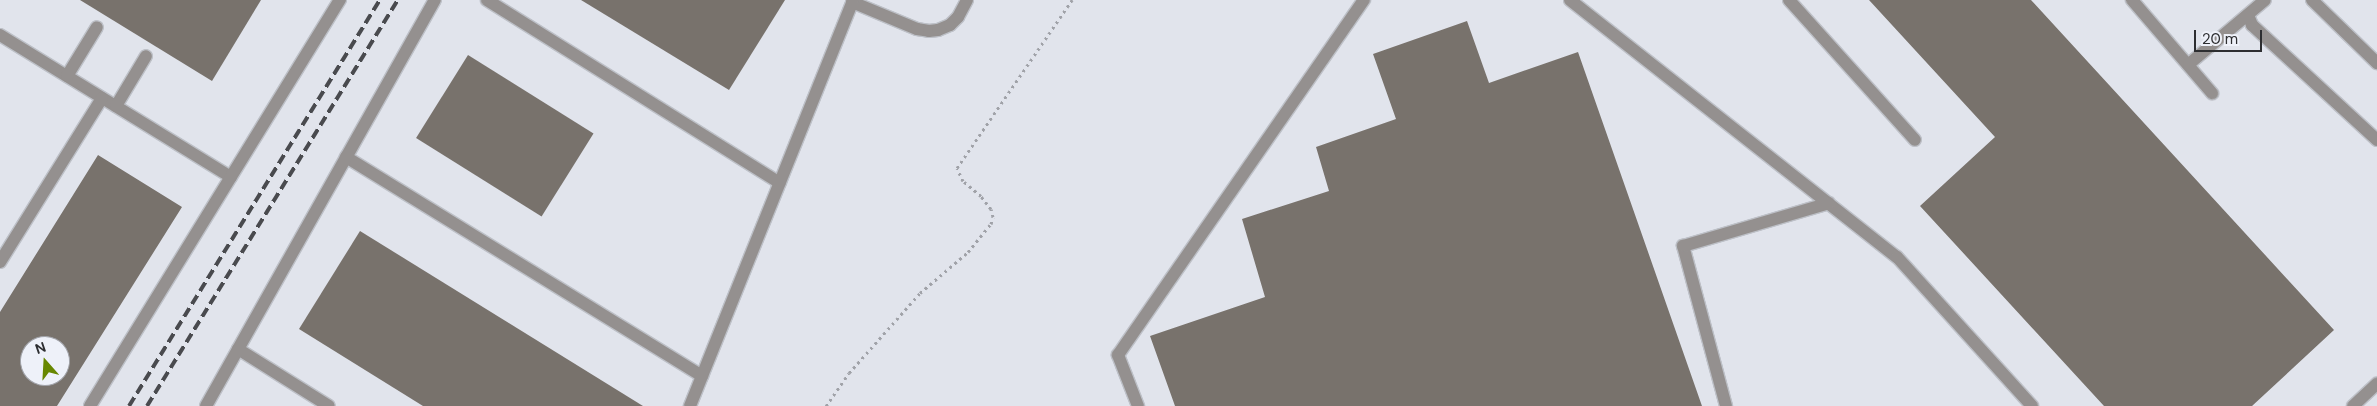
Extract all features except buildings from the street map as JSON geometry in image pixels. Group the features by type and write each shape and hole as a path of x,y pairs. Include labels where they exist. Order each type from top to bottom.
{"lane":[{"path":"90,406 340,0"},
{"path":"206,406 435,0"},
{"path":"487,0 780,183"},
{"path":"690,406 852,1 917,29 929,31 938,30 950,25 958,17 967,0"},
{"path":"1138,406 1118,355 1364,0"},
{"path":"1570,0 1897,257 2032,406"},
{"path":"1789,0 1915,140"},
{"path":"2132,0 2212,93"},
{"path":"2189,64 2265,0"},
{"path":"2312,0 2377,63"},
{"path":"2248,15 2252,25 2377,140"},
{"path":"67,76 98,28"},
{"path":"0,35 231,177"},
{"path":"116,106 146,56"},
{"path":"0,262 102,98"},
{"path":"346,157 702,376"},
{"path":"1726,406 1683,246 1829,203"},
{"path":"238,349 329,406"},
{"path":"2353,406 2377,384"}],"path":[{"path":"826,406 849,373 920,293 968,252 991,224 993,217 991,209 981,196 962,180 957,168 1072,0"}],"railway":[{"path":"129,406 380,0"},
{"path":"147,406 398,0"}]}
